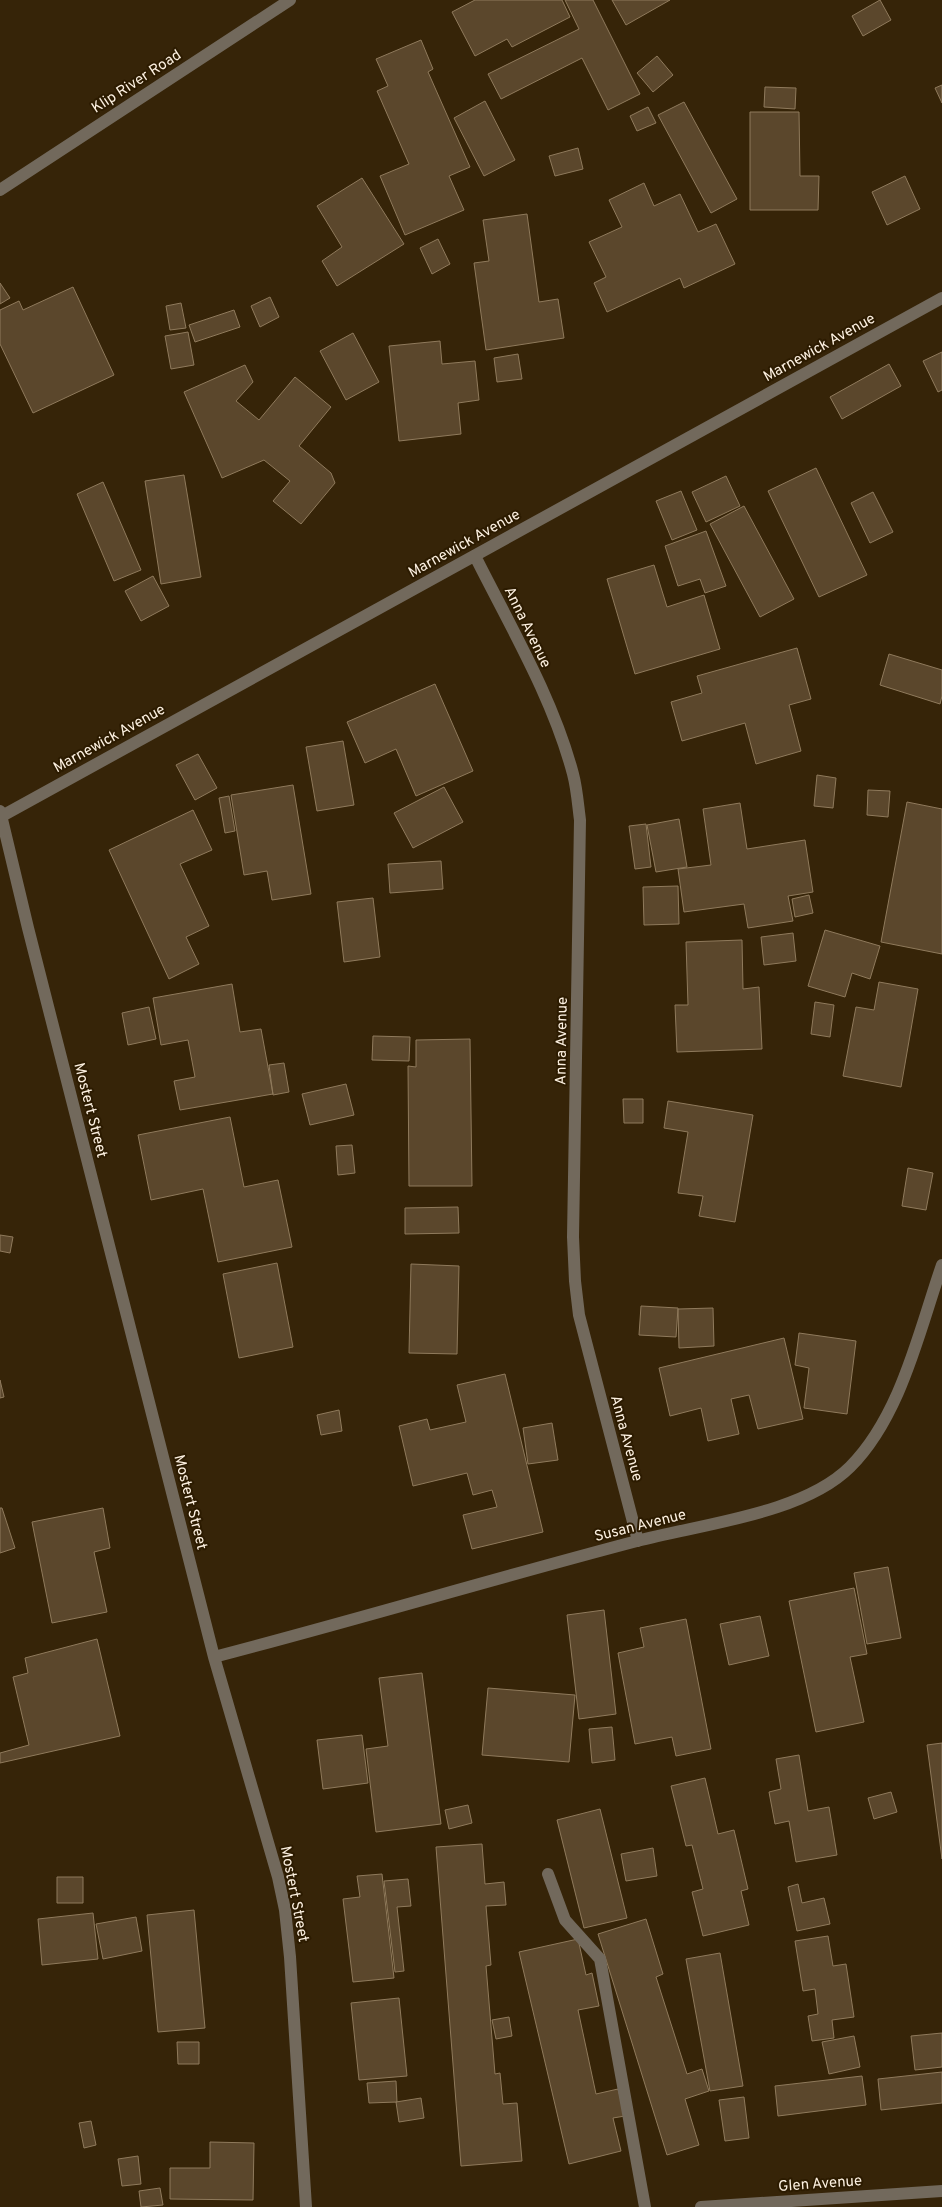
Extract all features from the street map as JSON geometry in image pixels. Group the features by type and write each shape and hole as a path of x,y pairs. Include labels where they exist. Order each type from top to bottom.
{"street":[{"name":"Klip River Road","path":"0,190 290,0"},
{"name":"Marnewick Avenue","path":"1,814 475,556 942,298"},
{"name":"Anna Avenue","path":"475,556 535,677 556,725 573,776 580,820 573,1237 575,1281 579,1315 586,1344 638,1541"},
{"name":"Mostert Street","path":"1,814 33,947 214,1657 270,1846 285,1910 290,1957 306,2207"},
{"name":"Susan Avenue","path":"214,1657 638,1541 767,1510 802,1498 827,1485 850,1468 881,1427 894,1400 942,1265"},
{"path":"548,1874 564,1920 600,1959 645,2207"},
{"name":"Glen Avenue","path":"701,2207 942,2191"}],"building":[{"path":"475,0 562,0 570,17 512,47 507,39 475,56 452,12"},
{"path":"565,0 593,0 640,94 608,110 582,58 501,99 488,74 579,29"},
{"path":"612,0 670,0 626,25"},
{"path":"880,0 891,20 863,36 852,16"},
{"path":"421,40 433,69 428,72 470,167 449,176 464,210 405,235 380,176 409,164 377,91 388,86 376,59"},
{"path":"657,56 673,75 653,92 637,73"},
{"path":"942,85 942,103 935,88"},
{"path":"765,87 796,88 795,109 764,107"},
{"path":"485,101 515,160 484,176 454,118"},
{"path":"684,102 737,199 711,213 658,115"},
{"path":"648,107 656,123 637,131 630,116"},
{"path":"750,112 799,112 800,176 819,176 818,210 750,210"},
{"path":"578,148 583,169 555,176 549,156"},
{"path":"905,176 920,209 887,225 872,192"},
{"path":"362,178 404,244 337,286 322,261 342,247 317,206"},
{"path":"644,183 654,206 680,194 698,232 716,224 735,264 684,288 680,278 607,312 594,283 606,277 589,242 622,227 609,200"},
{"path":"527,214 539,302 558,299 564,338 486,350 474,263 489,261 483,220"},
{"path":"438,239 450,264 432,274 420,248"},
{"path":"0,283 10,298 0,304"},
{"path":"73,287 114,375 33,413 0,344 0,310 19,301 23,310"},
{"path":"270,297 279,317 260,327 251,306"},
{"path":"181,303 186,328 170,330 166,306"},
{"path":"234,310 240,327 195,342 189,325"},
{"path":"188,332 194,365 171,369 165,336"},
{"path":"353,333 379,382 346,400 320,351"},
{"path":"440,341 442,364 475,361 479,400 458,403 461,434 399,441 389,346"},
{"path":"942,352 942,390 938,392 923,361"},
{"path":"518,354 522,379 497,382 494,358"},
{"path":"889,364 901,386 842,419 830,397"},
{"path":"245,365 253,382 236,401 259,420 295,377 331,407 299,446 331,473 335,483 301,524 273,501 290,481 264,460 222,478 184,392"},
{"path":"816,468 867,575 819,597 768,491"},
{"path":"184,475 201,577 161,584 145,481"},
{"path":"726,476 740,506 706,522 692,492"},
{"path":"103,482 141,570 114,581 77,494"},
{"path":"681,491 697,530 672,540 656,501"},
{"path":"873,492 893,532 870,543 851,503"},
{"path":"744,506 794,599 760,617 710,524"},
{"path":"706,531 726,586 705,593 700,579 678,586 665,546"},
{"path":"654,565 667,607 704,595 720,649 635,674 607,579"},
{"path":"153,576 169,606 141,621 125,591"},
{"path":"797,648 811,699 789,705 801,751 756,764 745,723 682,741 671,702 702,693 697,676"},
{"path":"889,654 942,670 942,696 940,704 880,685"},
{"path":"435,684 473,771 416,796 396,749 365,763 347,722"},
{"path":"343,741 354,805 317,811 306,747"},
{"path":"198,754 217,788 195,800 176,765"},
{"path":"817,775 836,778 833,808 814,806"},
{"path":"293,785 311,894 272,900 267,871 244,875 231,795"},
{"path":"444,787 463,822 413,848 394,813"},
{"path":"868,790 890,791 888,817 867,815"},
{"path":"229,796 235,831 225,833 219,798"},
{"path":"907,802 942,809 942,954 881,942"},
{"path":"740,803 747,849 805,840 813,892 788,896 793,921 748,928 744,904 684,912 678,869 711,865 703,809"},
{"path":"193,810 212,850 180,864 209,926 186,937 199,964 169,979 109,850"},
{"path":"679,819 687,867 656,872 647,825"},
{"path":"646,824 651,867 635,869 629,826"},
{"path":"441,861 443,889 390,893 388,864"},
{"path":"678,886 679,924 644,925 643,887"},
{"path":"809,895 813,913 795,917 792,899"},
{"path":"373,898 380,957 344,962 337,902"},
{"path":"825,930 880,946 870,979 852,973 845,997 808,986"},
{"path":"793,933 796,961 764,965 761,937"},
{"path":"742,940 743,989 759,987 762,1049 677,1052 675,1005 688,1005 686,942"},
{"path":"879,982 918,989 901,1087 843,1076 856,1007 874,1010"},
{"path":"232,984 240,1032 261,1029 273,1094 180,1110 174,1081 195,1077 188,1040 161,1045 153,998"},
{"path":"815,1002 834,1005 830,1037 811,1034"},
{"path":"149,1007 156,1039 128,1045 122,1013"},
{"path":"373,1036 410,1037 409,1061 372,1060"},
{"path":"470,1039 472,1186 409,1186 408,1066 416,1067 416,1040"},
{"path":"284,1063 289,1092 273,1095 269,1065"},
{"path":"346,1084 354,1115 310,1125 302,1094"},
{"path":"623,1099 643,1099 643,1123 624,1123"},
{"path":"668,1101 753,1115 735,1222 699,1216 703,1196 678,1193 688,1132 664,1128"},
{"path":"230,1117 244,1187 278,1180 292,1247 218,1262 203,1189 151,1200 138,1135"},
{"path":"352,1145 355,1173 338,1175 336,1146"},
{"path":"908,1168 933,1173 926,1210 902,1206"},
{"path":"458,1207 459,1233 405,1234 405,1208"},
{"path":"0,1235 13,1237 10,1253 0,1251"},
{"path":"277,1263 293,1347 239,1358 223,1274"},
{"path":"411,1264 459,1266 457,1354 409,1353"},
{"path":"641,1306 678,1308 676,1337 639,1335"},
{"path":"713,1308 714,1346 679,1348 678,1309"},
{"path":"799,1333 856,1341 847,1414 804,1408 809,1368 795,1365"},
{"path":"784,1338 803,1419 758,1429 749,1395 731,1399 739,1434 708,1441 701,1408 670,1416 659,1368"},
{"path":"505,1374 543,1532 472,1549 463,1515 497,1507 492,1490 473,1495 467,1473 413,1486 399,1426 427,1419 430,1430 466,1422 457,1385"},
{"path":"0,1380 4,1397 0,1398"},
{"path":"339,1410 342,1431 321,1435 317,1415"},
{"path":"552,1423 558,1460 528,1464 523,1428"},
{"path":"0,1508 2,1508 15,1548 0,1553"},
{"path":"103,1508 110,1548 94,1552 107,1612 52,1623 32,1522"},
{"path":"888,1567 901,1638 867,1644 854,1573"},
{"path":"854,1588 867,1654 850,1657 864,1722 816,1732 789,1601"},
{"path":"604,1610 616,1714 579,1719 567,1615"},
{"path":"760,1616 769,1656 729,1665 720,1624"},
{"path":"686,1619 711,1749 676,1756 672,1737 635,1744 618,1653 644,1647 640,1628"},
{"path":"97,1639 120,1736 0,1763 0,1753 29,1745 13,1677 28,1673 25,1658"},
{"path":"422,1673 441,1824 376,1832 366,1749 388,1746 379,1678"},
{"path":"488,1688 575,1695 569,1762 482,1755"},
{"path":"612,1727 615,1760 592,1763 589,1729"},
{"path":"362,1735 368,1783 323,1789 317,1740"},
{"path":"942,1743 942,1859 927,1745"},
{"path":"799,1755 808,1811 829,1807 837,1855 796,1862 789,1821 775,1824 769,1792 781,1789 776,1759"},
{"path":"705,1778 718,1834 734,1830 748,1889 741,1891 749,1925 703,1936 692,1892 703,1889 692,1845 686,1846 671,1786"},
{"path":"891,1792 897,1812 874,1819 868,1798"},
{"path":"468,1805 472,1823 449,1829 445,1810"},
{"path":"600,1809 627,1918 584,1928 557,1820"},
{"path":"482,1844 485,1884 504,1882 506,1905 486,1906 491,1965 486,1966 495,2074 500,2073 503,2104 517,2103 522,2161 461,2166 436,1847"},
{"path":"653,1848 657,1876 626,1881 621,1854"},
{"path":"382,1874 394,1978 353,1982 343,1899 360,1897 357,1876"},
{"path":"57,1877 83,1877 83,1903 57,1903"},
{"path":"408,1879 411,1906 397,1907 404,1971 395,1972 384,1881"},
{"path":"798,1884 802,1903 824,1898 830,1924 797,1931 788,1887"},
{"path":"194,1910 205,2028 158,2032 147,1915"},
{"path":"93,1913 98,1959 42,1965 38,1919"},
{"path":"136,1917 142,1951 103,1959 96,1924"},
{"path":"646,1919 663,1974 656,1977 687,2074 702,2069 709,2091 685,2099 699,2145 667,2155 598,1934"},
{"path":"828,1936 833,1966 846,1964 854,2017 832,2020 834,2038 812,2041 808,2016 818,2014 815,1989 803,1991 795,1941"},
{"path":"578,1939 586,1975 592,1973 599,2006 578,2010 596,2094 618,2089 625,2116 613,2118 621,2151 569,2164 519,1952"},
{"path":"720,1953 743,2086 710,2091 686,1959"},
{"path":"399,1998 407,2076 359,2080 351,2003"},
{"path":"509,2017 512,2036 496,2039 492,2020"},
{"path":"942,2033 942,2067 915,2070 911,2036"},
{"path":"854,2036 860,2067 829,2074 822,2042"},
{"path":"177,2042 199,2042 199,2064 178,2064"},
{"path":"942,2072 942,2103 881,2110 878,2079"},
{"path":"862,2076 866,2105 778,2116 775,2086"},
{"path":"396,2081 397,2102 369,2103 367,2083"},
{"path":"744,2097 749,2138 725,2141 719,2100"},
{"path":"421,2098 424,2118 399,2122 396,2102"},
{"path":"91,2121 96,2145 84,2148 79,2123"},
{"path":"210,2142 254,2143 253,2200 170,2199 170,2168 210,2168"},
{"path":"138,2156 141,2184 122,2186 118,2159"},
{"path":"160,2188 163,2205 141,2207 139,2191"}]}
